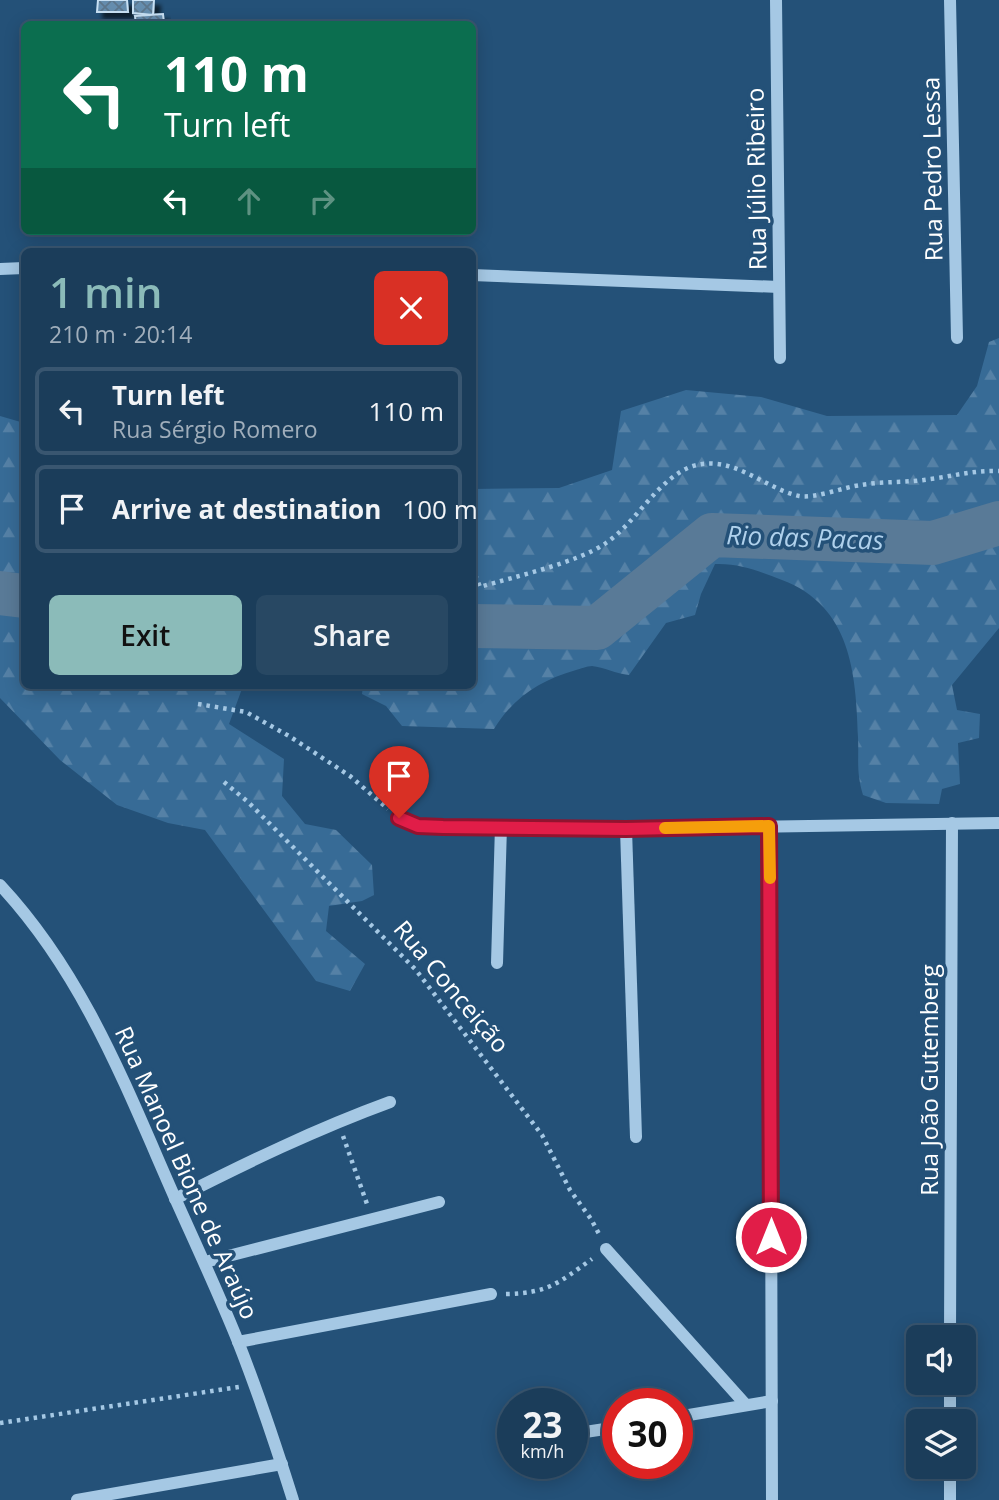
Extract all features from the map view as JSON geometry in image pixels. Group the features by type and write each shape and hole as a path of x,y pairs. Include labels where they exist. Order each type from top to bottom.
{"street":[{"name":"Rua Júlio Ribeiro","path":"776,0 780,358"},
{"name":"Rua Pedro Lessa","path":"950,0 957,338"},
{"path":"0,268 21,268"},
{"path":"476,275 779,287"},
{"path":"399,818 418,826 626,829 999,823"},
{"name":"Rua João Gutemberg","path":"950,1325 952,823"},
{"path":"769,826 772,1500"},
{"path":"497,962 501,827"},
{"path":"626,829 636,1137"},
{"name":"Rua Manoel Bione de Araújo","path":"0,885 54,951 124,1078 238,1342 293,1500"},
{"path":"175,1199 337,1121 390,1102"},
{"path":"205,1262 439,1202"},
{"path":"606,1249 746,1405"},
{"path":"238,1342 491,1294"},
{"path":"693,1414 772,1402"},
{"path":"77,1500 282,1464"},
{"path":"950,1479 950,1500"}],"path":[{"path":"476,577 480,587 579,557 603,546 621,533 660,489 678,474 694,466 729,465 799,496 815,497 832,490 864,484 930,480 975,470 999,471"},
{"path":"198,704 246,712 289,736 349,776 399,818"},
{"name":"Rua Conceição","path":"224,782 248,802 416,970 542,1135 570,1190 591,1219 606,1249"},
{"path":"337,1121 372,1218"},
{"path":"491,1294 530,1293 548,1289 606,1249"},
{"path":"0,1423 254,1385"}],"green space":[{"path":"999,338 999,628 952,685 957,710 980,714 979,738 958,743 960,784 942,789 939,804 886,803 863,795 859,772 855,689 845,644 836,624 823,606 805,592 782,580 741,566 715,564 695,615 666,623 629,675 592,666 563,674 539,685 519,699 494,729 402,726 386,706 362,694 363,689 476,689 476,489 559,488 612,470 621,411 686,390 761,397 827,416 957,415 977,386 989,342"},
{"path":"0,416 21,422 21,689 242,689 229,724 284,759 282,796 305,824 336,830 372,865 374,895 362,901 329,906 326,931 365,964 350,991 316,981 205,830 168,823 117,805 60,760 0,698"}],"building":[{"path":"98,0 127,0 128,12 97,12"},
{"path":"133,0 154,0 153,15 133,13"},
{"path":"163,14 164,21 136,21 135,16"}],"waterway":[{"name":"Rio das Pacas","path":"476,626 597,628 712,535 933,543 999,523"},
{"name":"Rio das Pacas","path":"0,593 21,596"}],"slow traffic":[{"path":"665,828 769,826 770,878"}],"route":[{"path":"399,818 418,826 443,827 626,829 769,826 771,1237"}]}
